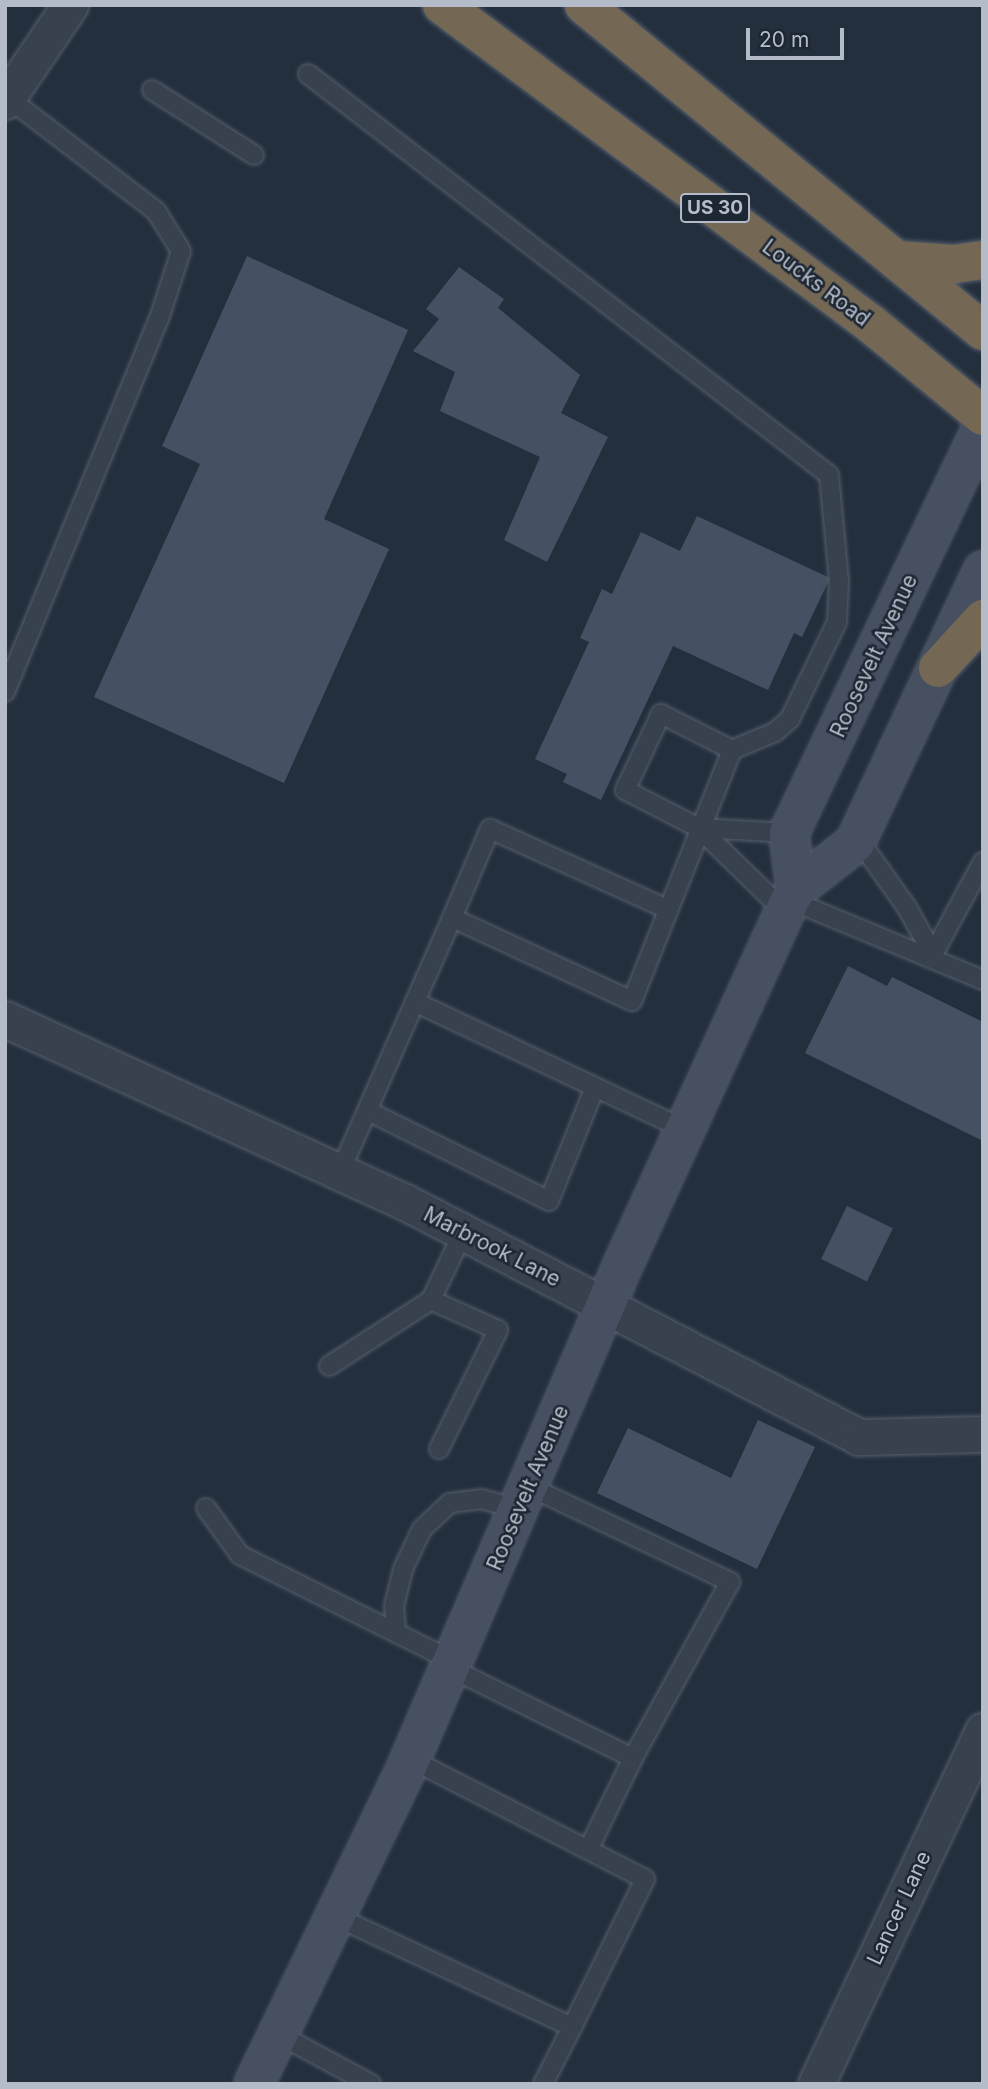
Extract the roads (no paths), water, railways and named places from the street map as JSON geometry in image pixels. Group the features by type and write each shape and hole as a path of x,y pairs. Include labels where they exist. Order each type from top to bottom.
{"highway":[{"name":"Loucks Road","path":"442,5 871,324 983,416"},
{"path":"584,5 983,331"},
{"path":"896,260 954,264 983,260"},
{"path":"938,668 983,619"}],"main road":[{"name":"Roosevelt Avenue","path":"789,833 983,427"},
{"name":"Roosevelt Avenue","path":"254,2084 410,1759 684,1129 790,900 855,844 983,571"},
{"path":"789,833 790,900"}],"street":[{"path":"6,100 70,5"},
{"name":"Marbrook Lane","path":"5,1019 340,1172 607,1305 859,1437 983,1434"},
{"name":"Lancer Lane","path":"816,2084 970,1796 983,1731"}],"lane":[{"path":"309,74 829,474 839,581 837,622 790,719 775,732 733,750 699,828 632,1000 452,918"},
{"path":"152,90 254,155"},
{"path":"5,692 159,319 181,251 156,211 6,100"},
{"path":"733,750 661,714 625,790 699,828 790,900 932,956 983,980"},
{"path":"699,828 789,833"},
{"path":"340,1172 490,829 667,909"},
{"path":"855,844 866,850 906,906 932,956"},
{"path":"932,956 983,862"},
{"path":"415,1002 684,1129"},
{"path":"368,1111 549,1201 595,1087"},
{"path":"329,1366 431,1300 463,1233"},
{"path":"431,1300 498,1330 439,1449"},
{"path":"396,1632 394,1606 403,1569 422,1529 450,1503 524,1498 730,1582 633,1758 588,1850"},
{"path":"206,1508 240,1555 396,1632 451,1665 633,1758"},
{"path":"410,1759 645,1879 543,2084"},
{"path":"335,1916 572,2028"},
{"path":"278,2034 371,2084"}]}
